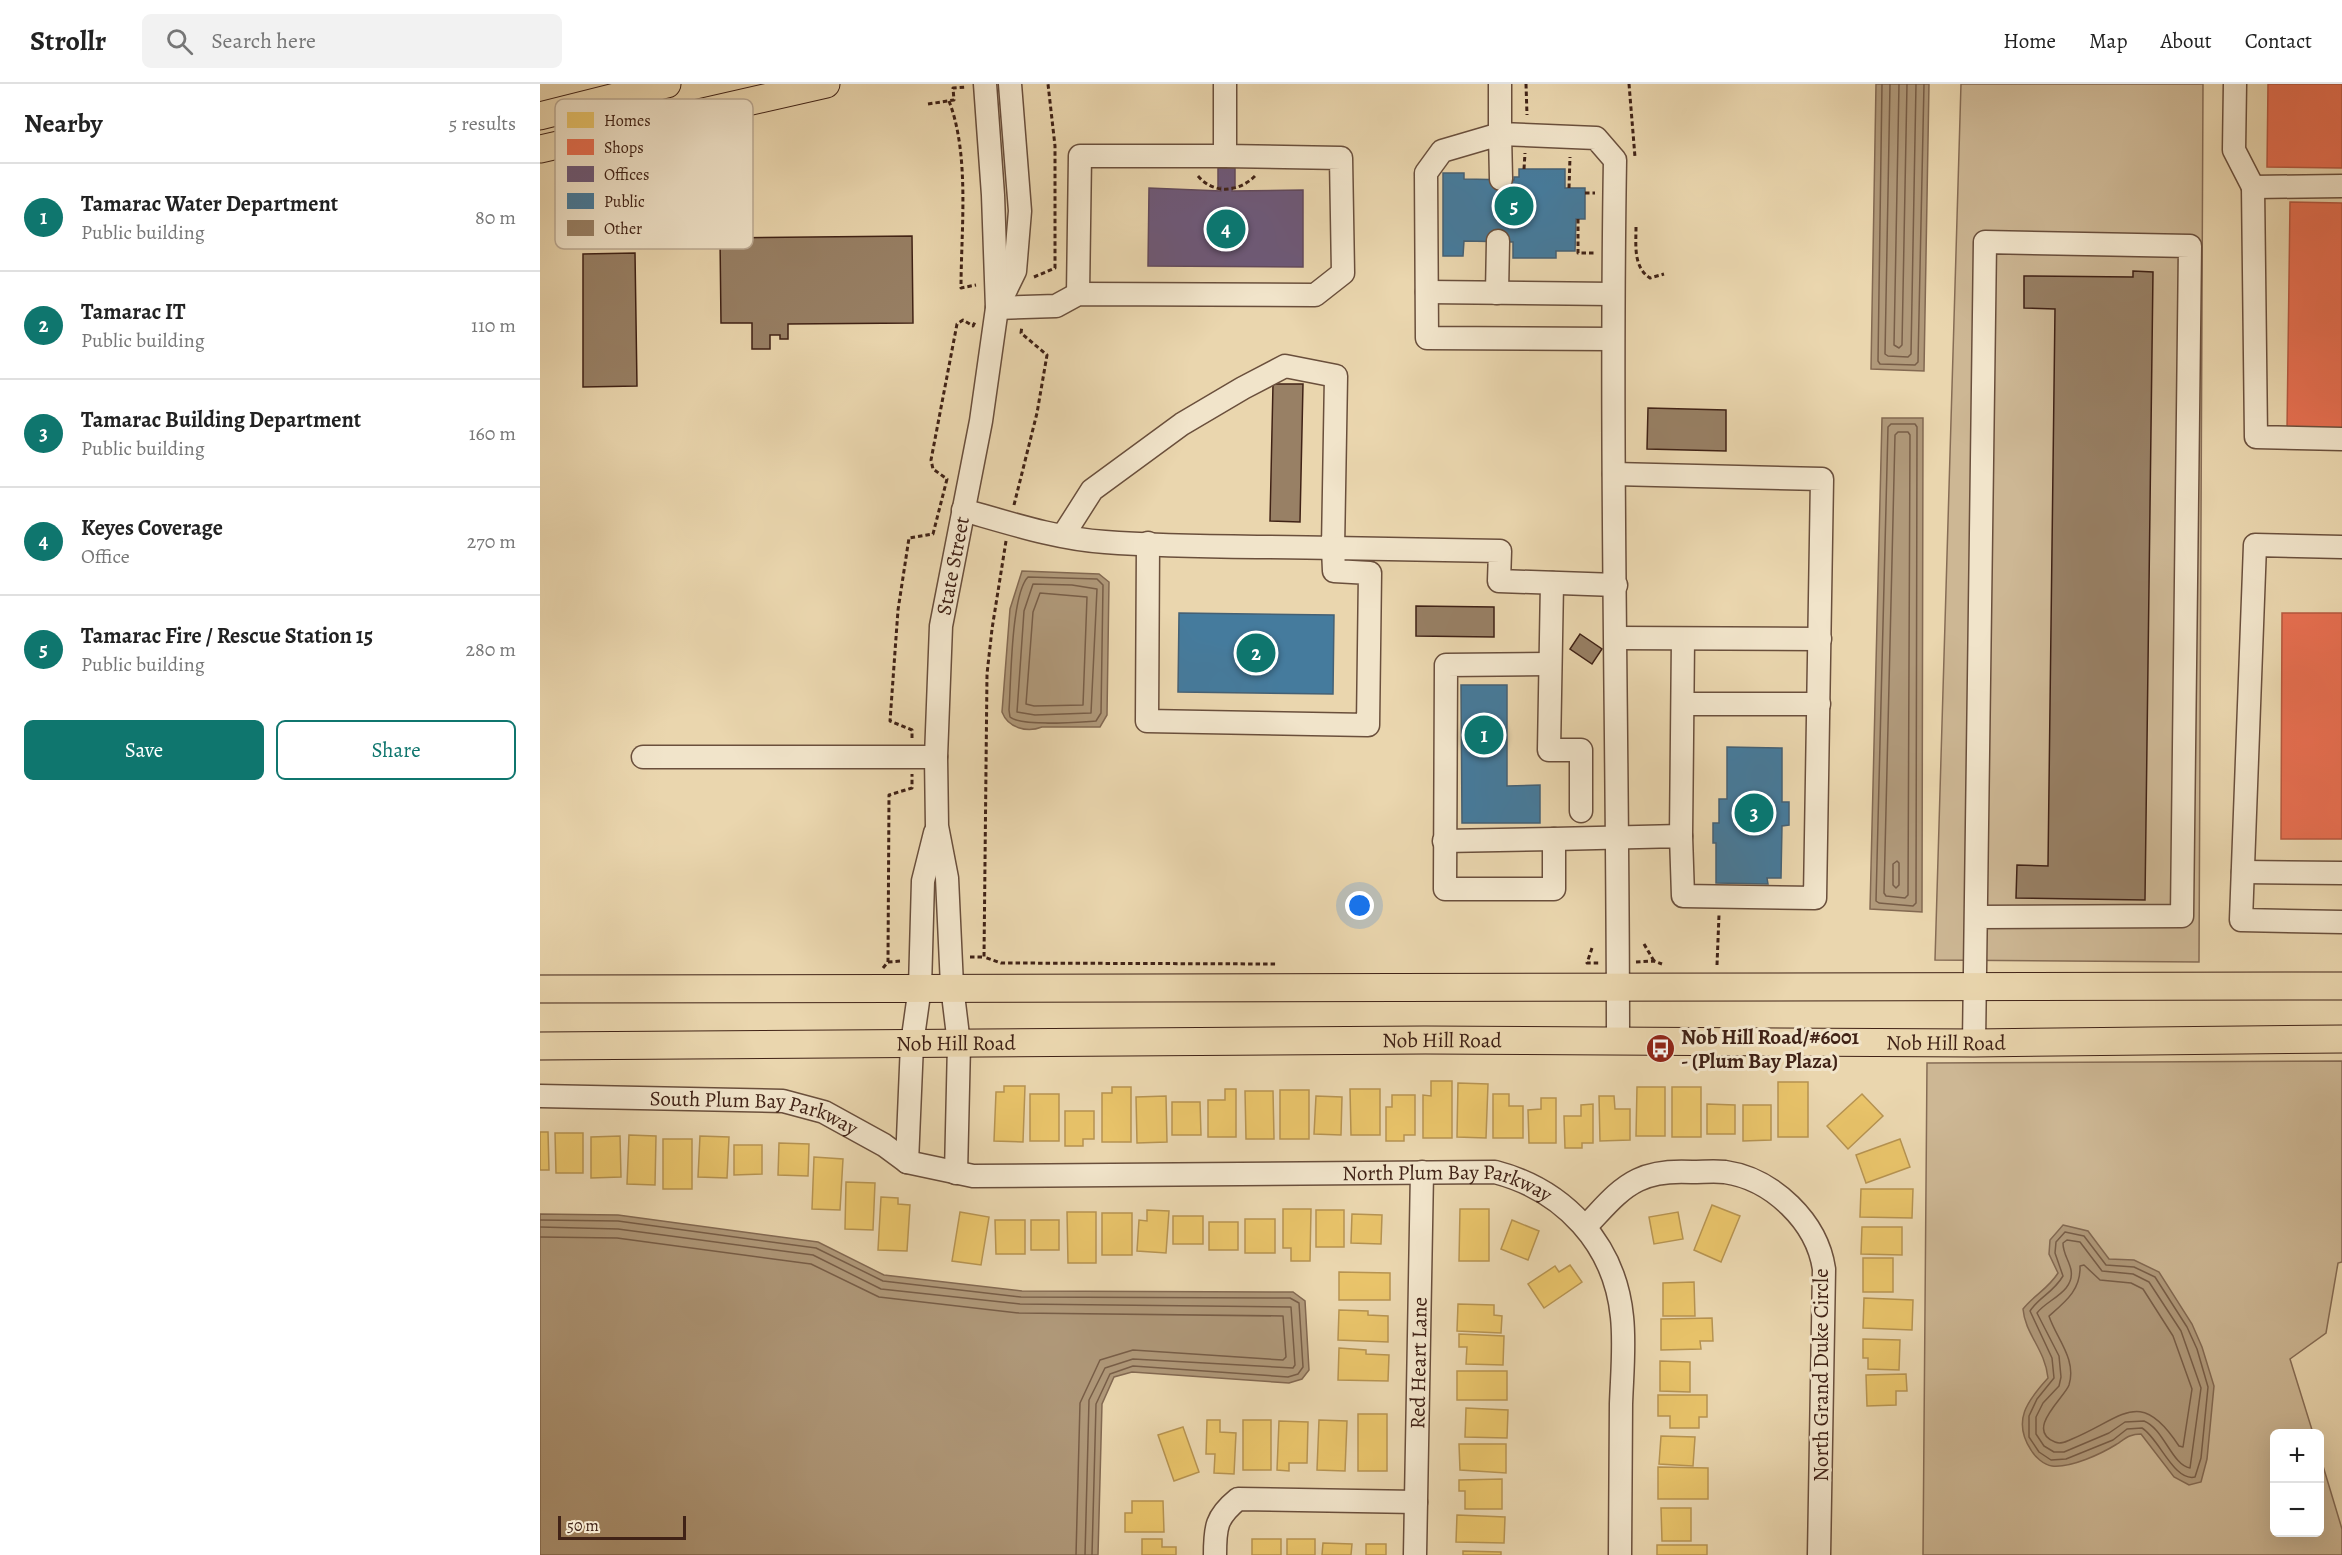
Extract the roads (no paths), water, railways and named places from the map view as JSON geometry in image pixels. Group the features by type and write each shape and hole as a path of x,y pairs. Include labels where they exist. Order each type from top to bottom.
{"main road":[{"path":"607,99 667,84"},
{"path":"753,101 826,84"},
{"path":"540,116 555,112"},
{"path":"540,149 555,146"},
{"path":"540,988 920,987 1617,974 1975,988 2342,986"},
{"name":"Nob Hill Road","path":"540,1046 1618,1040 1974,1043 2342,1040"}],"street":[{"name":"State Street","path":"997,308 1016,271 1020,211 1010,84"},
{"path":"1225,84 1225,156"},
{"path":"1500,84 1501,179"},
{"path":"2235,84 2234,150 2253,187 2256,437 2342,439"},
{"name":"State Street","path":"956,1173 960,1044 952,986 947,878 937,826 936,757 941,626 981,422 997,308 993,195 985,85"},
{"path":"1612,339 1427,338 1426,173 1442,151 1500,134 1596,138 1615,160 1612,339 1617,638 1618,1040"},
{"path":"997,308 1056,306 1078,294 1315,295 1342,273 1341,158 1080,156 1078,294"},
{"path":"2253,187 2342,186"},
{"path":"1497,293 1498,241"},
{"path":"1974,1043 1985,242 2190,246 2182,916 1976,917"},
{"path":"1427,292 1612,294"},
{"path":"1064,534 1092,490 1182,424 1286,366 1336,376 1334,571 1371,573 1368,725 1147,721 1148,543"},
{"path":"1614,474 1822,478 1815,898 1683,896 1681,836 1683,639"},
{"path":"963,510 1010,523 1103,542 1500,551 1499,581 1616,585"},
{"path":"2342,546 2255,546 2241,920 2342,922"},
{"path":"1552,583 1549,750 1581,750 1581,811"},
{"path":"1617,638 1820,639"},
{"path":"1550,664 1446,665 1445,889 1554,889 1554,840"},
{"path":"1683,704 1819,704"},
{"path":"643,757 936,757"},
{"name":"State Street","path":"907,1162 912,1044 920,987 923,881 937,826"},
{"path":"1444,841 1681,836"},
{"path":"2243,872 2342,873"},
{"name":"South Plum Bay Parkway","path":"540,1096 783,1101 824,1112 884,1145 907,1162 956,1173"},
{"name":"Red Heart Lane","path":"1415,1555 1422,1172"},
{"name":"North Plum Bay Parkway","path":"956,1173 973,1176 1495,1172 1518,1178 1543,1191 1586,1226 1615,1278 1622,1319 1620,1555"},
{"name":"North Grand Duke Circle","path":"1586,1226 1616,1195 1637,1180 1653,1174 1725,1172 1768,1190 1790,1205 1814,1235 1824,1269 1819,1555"},
{"path":"1215,1555 1215,1533 1222,1512 1238,1499 1416,1502"}],"water":[{"path":"1876,84 1929,84 1924,371 1871,369"},
{"path":"1882,418 1923,418 1922,912 1870,909"},
{"path":"1022,571 1099,574 1109,582 1107,715 1100,727 1024,729 1009,722 1002,712 1010,609"},
{"path":"540,1214 618,1215 818,1242 884,1275 1022,1291 1293,1292 1305,1301 1309,1370 1302,1379 1289,1383 1132,1372 1114,1377 1102,1404 1098,1555 540,1555"},
{"path":"2063,1225 2088,1231 2109,1259 2134,1260 2159,1272 2192,1324 2214,1386 2207,1459 2201,1482 2189,1485 2174,1477 2141,1434 2128,1437 2094,1456 2060,1466 2046,1464 2037,1458 2025,1440 2022,1421 2024,1412 2028,1403 2048,1378 2043,1358 2027,1326 2023,1309 2058,1273 2049,1254 2050,1240"}],"place":[{"name":"Tamarac Fire / Rescue Station 15","path":"1514,206"},
{"name":"Keyes Coverage","path":"1226,229"},
{"name":"Tamarac IT","path":"1256,653"},
{"name":"Tamarac Water Department","path":"1484,735"},
{"name":"Tamarac Building Department","path":"1754,813"},
{"name":"Nob Hill Road/#6001 - (Plum Bay Plaza)","path":"1660,1049"}]}
